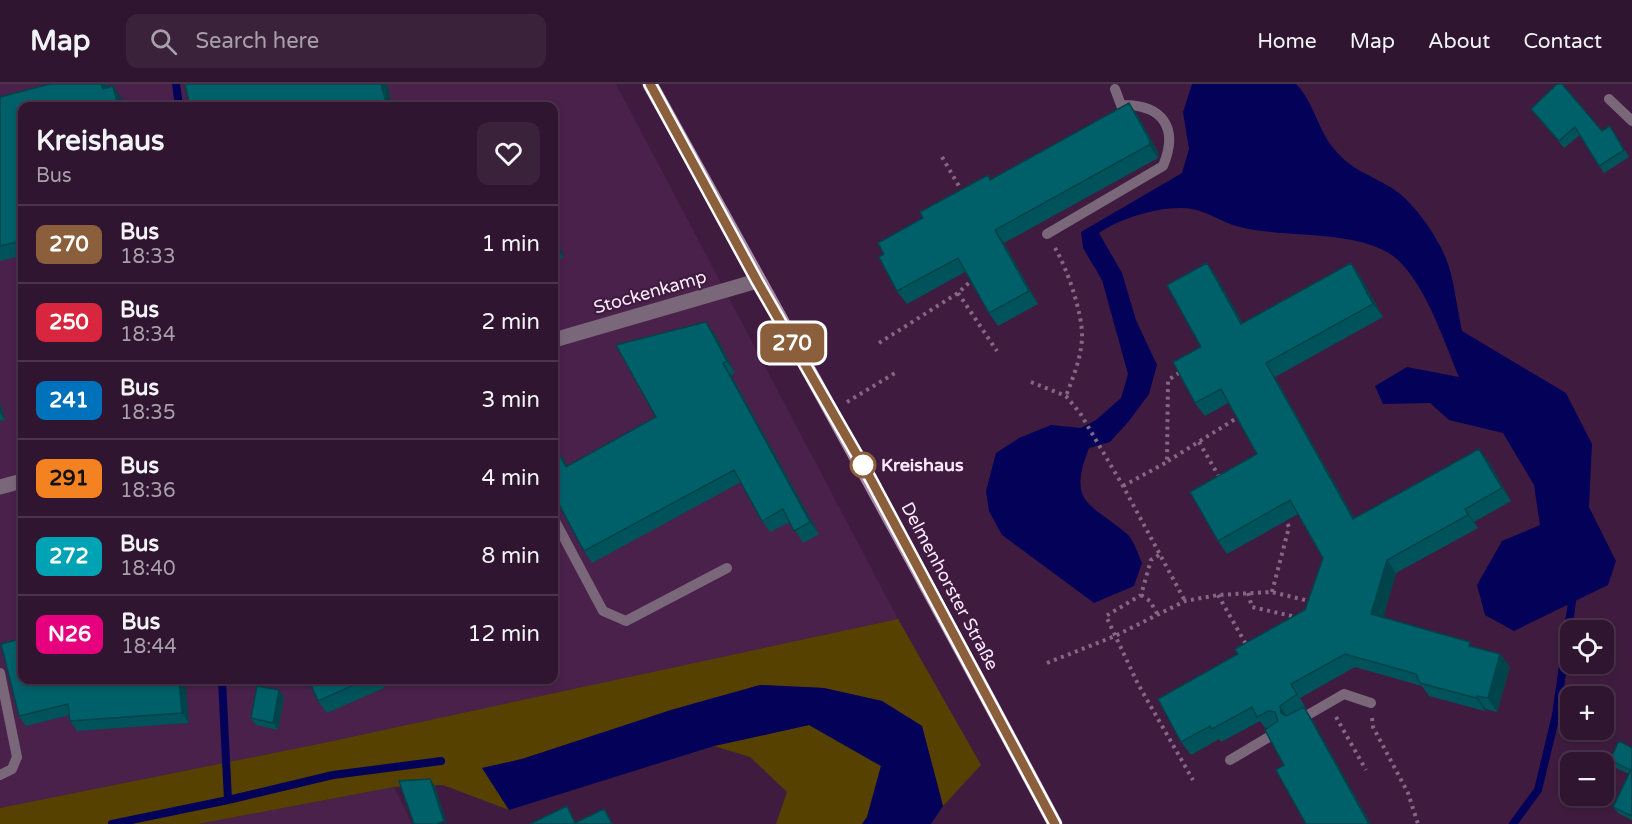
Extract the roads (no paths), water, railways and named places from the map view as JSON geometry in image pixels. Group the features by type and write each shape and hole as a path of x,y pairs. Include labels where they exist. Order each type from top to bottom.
{"main road":[{"name":"Delmenhorster Straße","path":"650,84 757,281 869,476 1055,824"}],"street":[{"name":"Stockenkamp","path":"558,339 757,281"},
{"path":"0,487 18,482"}],"lane":[{"path":"1047,234 1162,166 1170,149 1168,132 1162,118 1154,110 1140,104 1121,105 1115,89"},
{"path":"1609,99 1632,121"},
{"path":"558,526 603,610 626,621 727,568"},
{"path":"0,673 17,757 12,769 0,775"},
{"path":"1296,722 1344,694 1371,703"},
{"path":"1230,760 1280,730"}],"waterway":[{"path":"176,84 178,102"},
{"path":"1513,824 1538,790 1556,715 1572,602"},
{"path":"112,824 228,800 222,684"},
{"path":"228,800 333,775 441,761"}],"place":[{"name":"Kreishaus","path":"863,465"}]}
